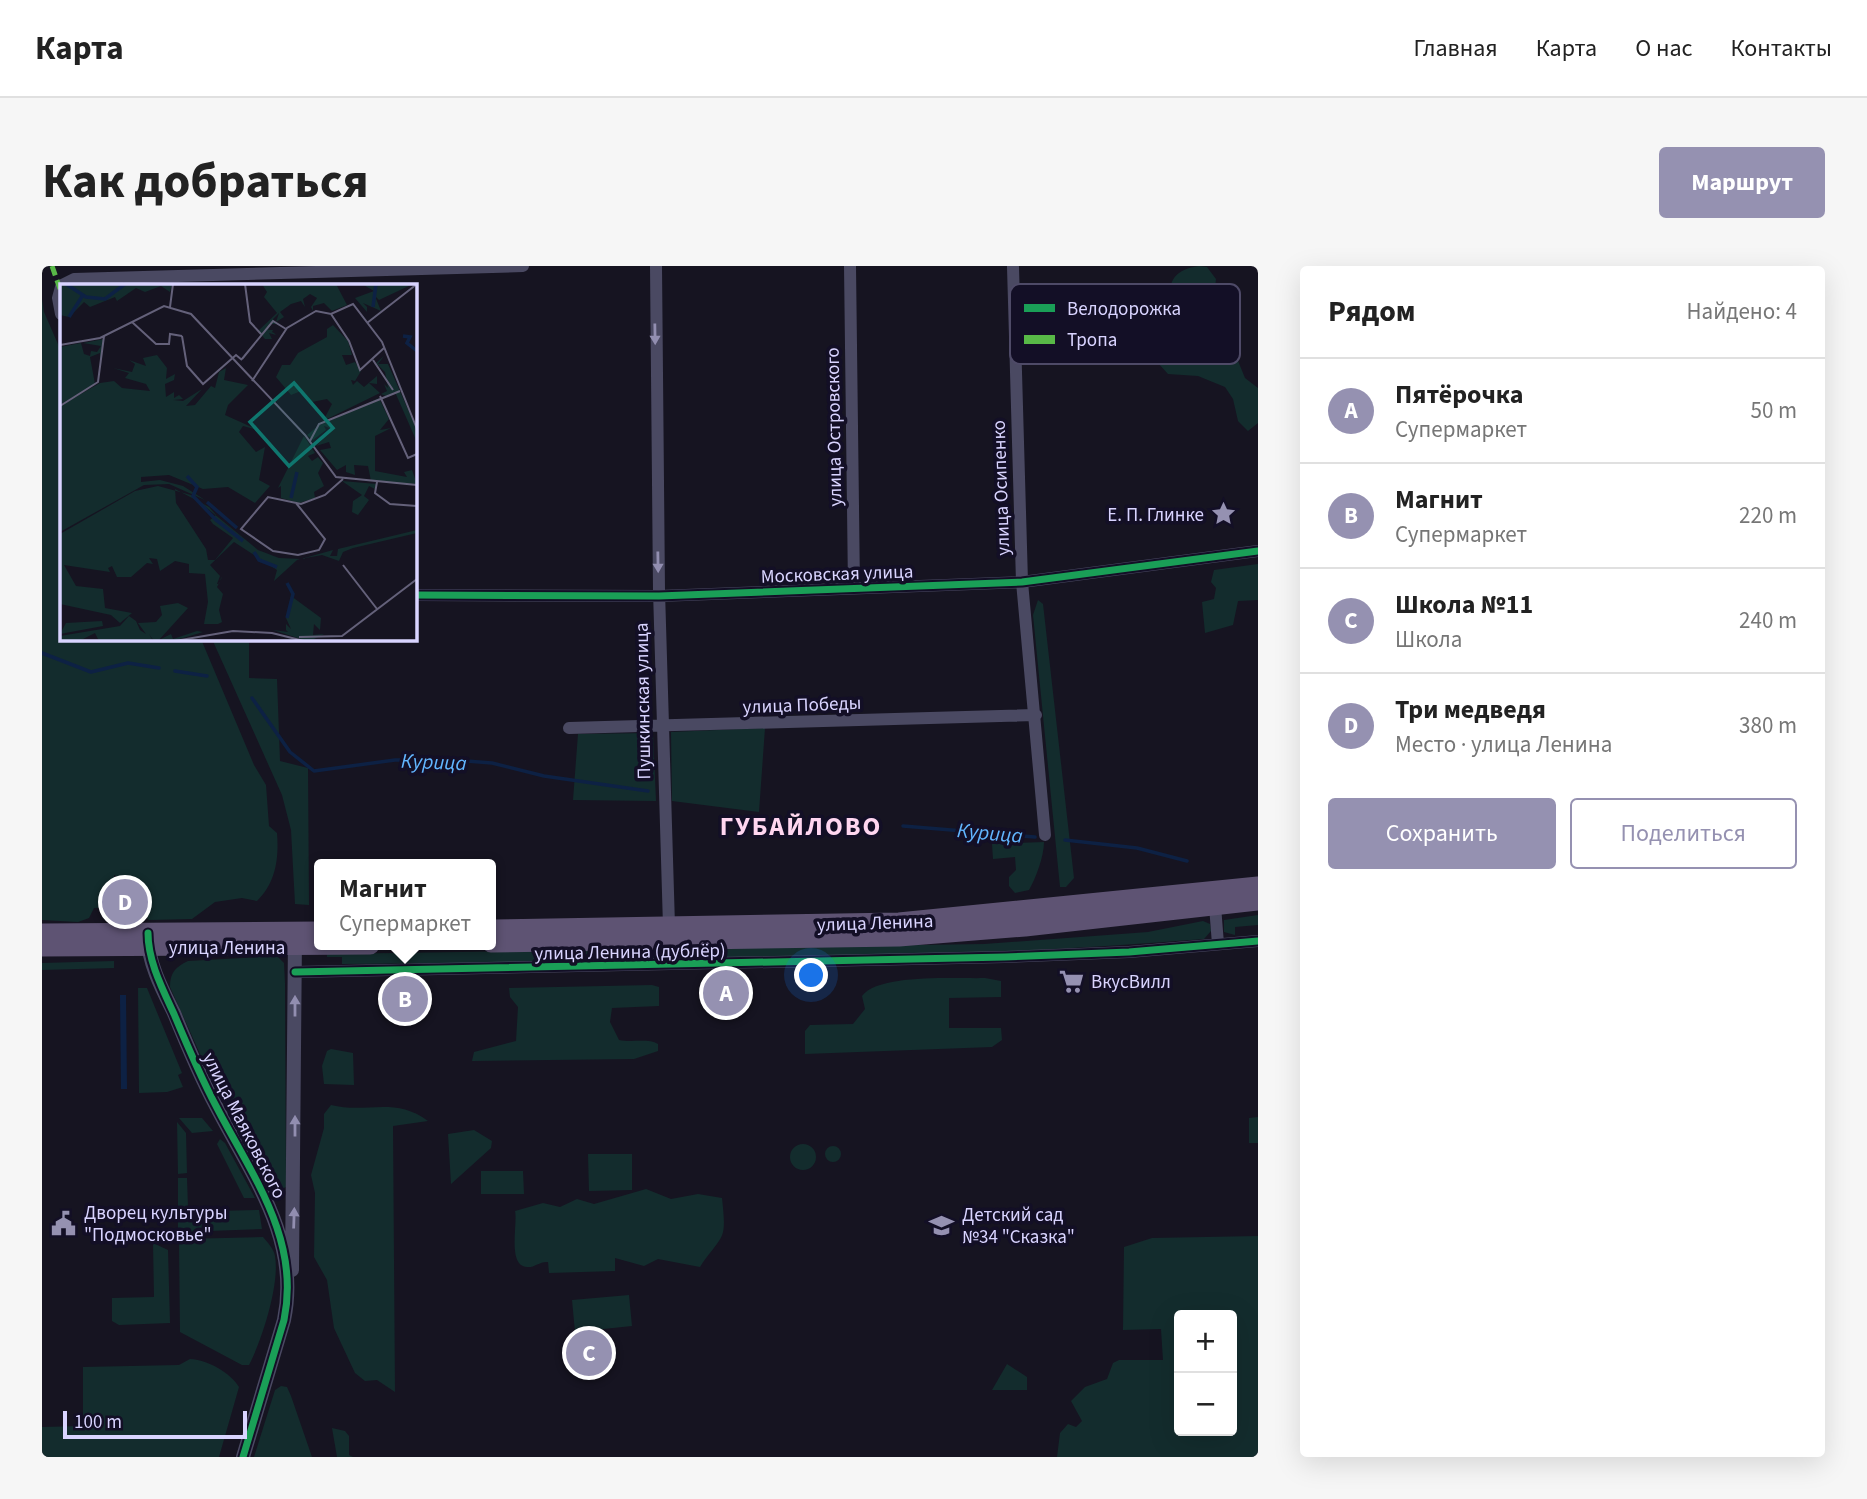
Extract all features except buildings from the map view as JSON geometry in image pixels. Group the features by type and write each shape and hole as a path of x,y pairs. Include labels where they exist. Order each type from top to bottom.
{"main road":[{"name":"улица Ленина","path":"496,929 921,921 1258,886"},
{"name":"улица Ленина","path":"496,943 899,937 1258,901"},
{"name":"улица Ленина","path":"42,933 148,940"},
{"name":"улица Ленина","path":"295,939 314,933"},
{"name":"улица Ленина","path":"42,947 148,940 314,941"}],"street":[{"path":"66,284 74,279 188,271 307,272 366,267 523,266"},
{"name":"Пушкинская улица","path":"656,266 659,596 669,926"},
{"name":"улица Островского","path":"850,266 854,588"},
{"name":"улица Осипенко","path":"1013,266 1014,284"},
{"path":"306,284 307,272"},
{"name":"улица Осипенко","path":"1016,364 1022,582 1045,835"},
{"name":"Московская улица","path":"416,595 659,596 1022,582 1258,551"},
{"name":"улица Победы","path":"569,728 1036,715"},
{"path":"1215,906 1218,944"},
{"path":"289,1299 295,1187 295,939"},
{"name":"улица Маяковского","path":"148,940 161,986 203,1080 265,1192 286,1262 289,1299 243,1457"},
{"name":"улица Ленина (дублёр)","path":"295,971 810,963 1129,952 1258,941"},
{"path":"265,1192 273,1197 285,1197 295,1187"}],"green space":[{"path":"1207,267 1216,279 1215,284 1172,284 1184,270"},
{"path":"42,299 44,312 60,349 60,640 201,640 254,765 266,785 269,826 277,833 277,852 272,878 257,901 242,898 215,902 192,919 149,920 140,911 139,887 114,875 117,907 94,908 89,918 78,922 42,920"},
{"path":"1159,364 1239,364 1245,378 1258,388 1258,423 1248,431 1238,421 1233,399 1225,387 1198,376 1168,374"},
{"path":"1258,564 1258,600 1238,601 1233,625 1205,633 1202,602 1214,599 1216,588 1211,582 1214,570"},
{"path":"1038,600 1043,604 1074,878 1066,887 1060,887 1033,615"},
{"path":"212,640 249,640 249,678 277,679 280,761 308,768 309,905 295,904 291,830 282,795"},
{"path":"765,728 759,812 672,801 671,732"},
{"path":"653,733 656,801 573,800 578,734"},
{"path":"1044,842 1039,867 1029,890 1015,893 1009,886 1009,877 1016,870 1015,857 993,859 992,844"},
{"path":"1258,915 1258,925 1235,927 1235,935 1224,932 1224,920"},
{"path":"1203,921 1210,924 1211,931 1204,939 989,952 773,959 342,964 342,957 327,957 327,954 984,944 1148,932"},
{"path":"277,956 284,963 285,983 286,1187 277,1191 271,1187 214,1085 170,987 174,971 188,961"},
{"path":"114,961 114,968 42,970 42,963"},
{"path":"985,978 1001,981 1001,997 949,998 949,1028 1001,1028 1002,1040 992,1047 805,1054 805,1031 810,1025 853,1024 865,1009 862,996 871,989 901,980"},
{"path":"659,987 659,1006 612,1008 610,1022 619,1040 654,1042 658,1044 658,1051 634,1059 472,1061 474,1052 516,1041 518,1007 510,997 509,988"},
{"path":"138,988 147,988 182,1073 178,1075 183,1087 167,1092 139,1093"},
{"path":"331,1049 353,1053 354,1085 324,1084 322,1066 327,1051"},
{"path":"331,1105 392,1107 404,1109 428,1121 393,1126 395,1392 377,1380 365,1381 355,1373 334,1328 327,1280 314,1257 315,1193 311,1175 324,1128 324,1114"},
{"path":"1258,1117 1258,1143 1249,1143 1249,1118"},
{"path":"179,1118 202,1118 213,1131 192,1133"},
{"path":"177,1122 186,1133 187,1173 178,1174"},
{"path":"474,1130 492,1141 491,1148 451,1184 448,1134"},
{"path":"220,1139 225,1143 255,1198 244,1198 217,1144"},
{"path":"803,1144 812,1148 816,1157 812,1166 803,1170 794,1166 790,1157 794,1148"},
{"path":"833,1146 841,1154 833,1162 825,1154"},
{"path":"588,1154 632,1154 632,1190 589,1191"},
{"path":"481,1171 523,1171 524,1194 481,1194"},
{"path":"178,1178 187,1178 188,1207 178,1207"},
{"path":"646,1189 671,1199 698,1194 722,1198 722,1237 700,1267 658,1259 644,1266 615,1258 615,1271 549,1273 548,1262 527,1267 517,1260 515,1211 543,1203 560,1207 577,1199 594,1204"},
{"path":"259,1210 262,1229 182,1232 178,1228 178,1212"},
{"path":"1258,1236 1258,1457 1057,1457 1060,1433 1068,1424 1076,1427 1082,1421 1071,1401 1085,1387 1107,1379 1113,1363 1119,1360 1163,1360 1161,1329 1123,1330 1124,1247 1152,1238"},
{"path":"263,1237 274,1253 275,1281 269,1312 259,1341 249,1365 242,1365 180,1332 179,1243 182,1239"},
{"path":"153,1243 168,1250 170,1323 119,1325 112,1321 112,1298 154,1297"},
{"path":"629,1295 632,1326 575,1332 572,1300"},
{"path":"190,1359 218,1368 239,1387 219,1457 42,1457 42,1427 83,1426 83,1367 179,1365"},
{"path":"1007,1364 1027,1377 1027,1390 992,1390"},
{"path":"281,1386 287,1387 291,1396 312,1457 254,1457 275,1390"},
{"path":"332,1428 345,1431 349,1436 349,1455 353,1457 337,1457"}],"water":[{"path":"120,995 126,995 127,1089 121,1089"}],"waterway":[{"name":"Курица","path":"42,653 91,672 128,663 159,668"},
{"name":"Курица","path":"175,671 207,676"},
{"name":"Курица","path":"252,698 290,752 314,771 395,760 454,760 492,763 544,776 648,791"},
{"name":"Курица","path":"903,826 1035,837"},
{"name":"Курица","path":"1065,840 1137,848 1187,861"}],"marked path":[{"path":"52,266 60,289"}],"cycle path":[{"path":"416,595 659,596 1022,582 1258,551"},
{"path":"148,933 150,954 160,984 216,1106 270,1208 285,1262 287,1290 284,1320 243,1457"},
{"path":"295,972 1005,957 1129,952 1258,941"}],"place":[{"name":"Е. П. Глинке","path":"1224,514"},
{"name":"Три медведя","path":"125,902"},
{"name":"ВкусВилл","path":"1071,981"},
{"name":"Пятёрочка","path":"726,993"},
{"name":"Магнит","path":"405,999"},
{"name":"Дворец культуры \"Подмосковье\"","path":"64,1223"},
{"name":"Детский сад №34 \"Сказка\"","path":"942,1225"},
{"name":"Школа №11","path":"589,1353"}],"district":[{"name":"ГУБАЙЛОВО","path":"801,826"}]}
